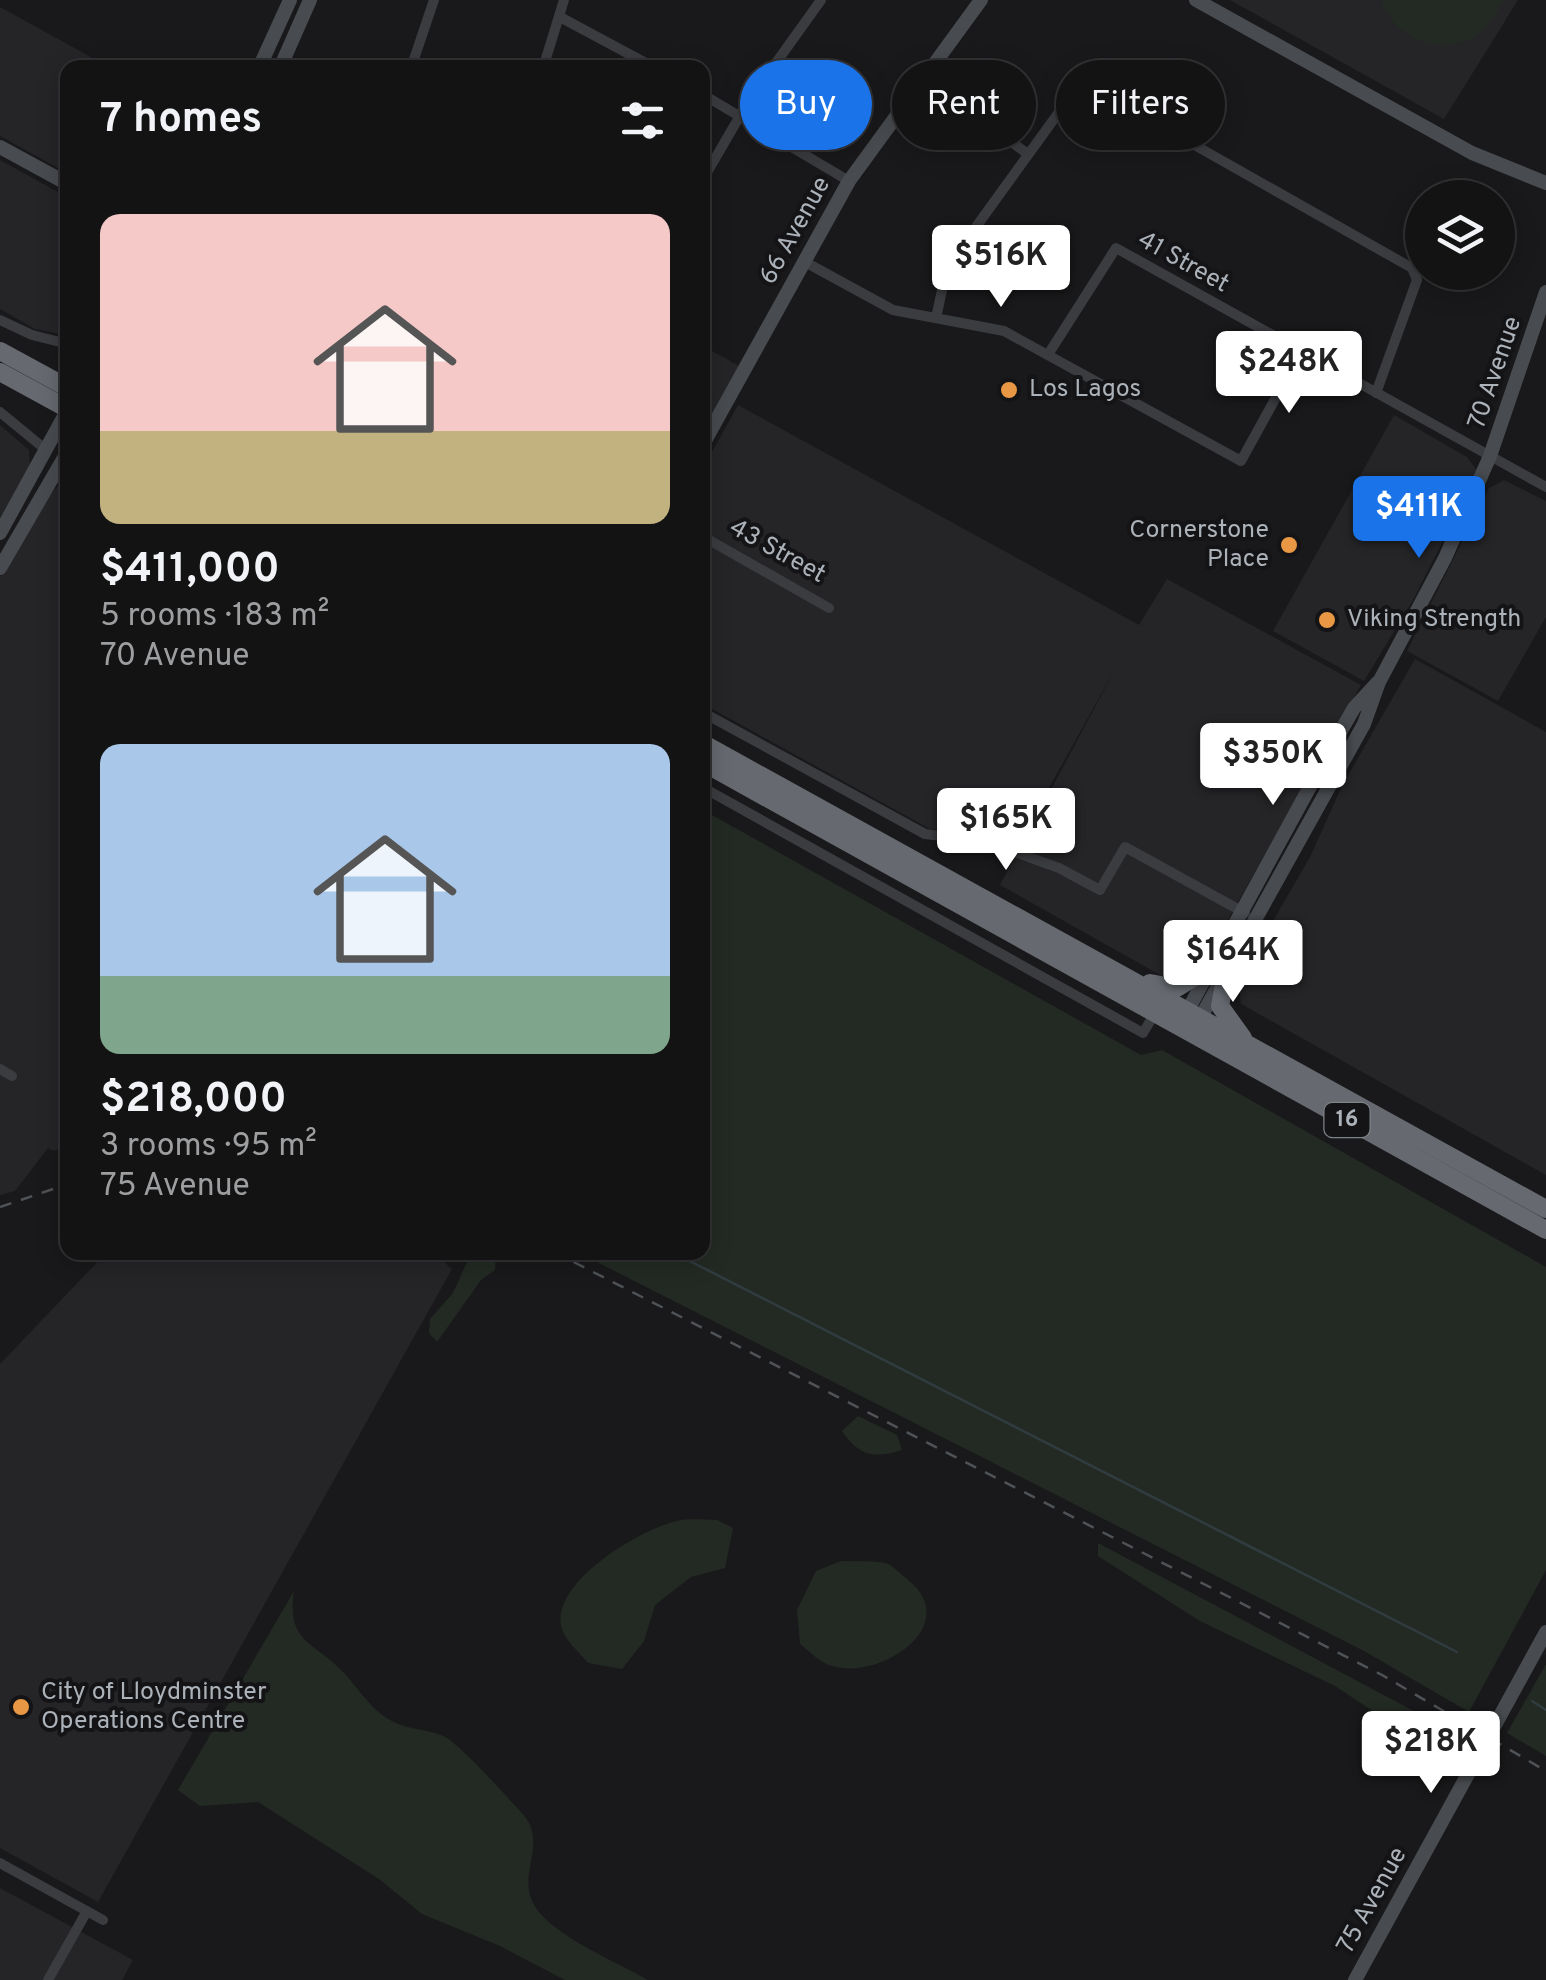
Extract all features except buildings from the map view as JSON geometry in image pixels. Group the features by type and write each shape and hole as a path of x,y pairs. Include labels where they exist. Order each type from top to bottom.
{"highway":[{"path":"0,351 60,384"},
{"path":"0,372 60,405"},
{"name":"16","path":"710,746 1124,976 1189,1023 1546,1230"},
{"name":"16","path":"710,766 1155,1013 1250,1046 1546,1209"},
{"path":"1124,976 1177,988 1220,968 1220,1006 1250,1046"}],"street":[{"path":"263,60 290,0"},
{"path":"284,60 310,0"},
{"path":"414,60 434,0"},
{"path":"546,60 564,0"},
{"path":"778,60 821,0"},
{"name":"66 Avenue","path":"938,60 981,0"},
{"path":"1196,0 1472,152 1546,183"},
{"path":"560,17 640,60"},
{"path":"936,318 947,268 1075,90 1090,86 1412,268 1417,280 1376,393"},
{"path":"710,98 740,114 710,167"},
{"name":"66 Avenue","path":"710,432 850,181 892,123"},
{"path":"0,147 60,180"},
{"path":"799,150 850,181"},
{"path":"1022,150 1028,154"},
{"name":"41 Street","path":"1048,354 1116,248 1546,487"},
{"path":"805,262 893,310 1004,331 1241,460 1301,352"},
{"name":"70 Avenue","path":"1189,1023 1220,968 1255,918 1364,724 1379,682 1445,558 1490,456 1546,292"},
{"path":"0,320 32,335 60,342"},
{"path":"0,412 45,449"},
{"path":"0,533 60,423"},
{"path":"0,568 60,468"},
{"name":"43 Street","path":"710,541 829,608"},
{"name":"70 Avenue","path":"1220,968 1240,910 1354,708 1379,682"},
{"path":"710,716 930,836 984,840 1059,868 1100,890 1125,846 1255,918"},
{"path":"710,791 1143,1033 1155,1013"},
{"path":"0,1069 12,1076"},
{"name":"75 Avenue","path":"1355,1980 1546,1632"},
{"path":"0,1862 103,1920"},
{"path":"48,1980 87,1911"}],"shaded area":[{"path":"1230,0 1518,0 1444,119"},
{"path":"1381,0 1504,0 1478,34 1466,41 1440,45 1404,31 1394,23"},
{"path":"0,7 96,60 60,60 60,169 0,136"},
{"path":"0,160 60,193 60,334 35,329 0,309"},
{"path":"710,350 739,366 710,418"},
{"path":"738,405 1139,625 1167,579 1361,685 1200,969 1186,979 1169,980 1000,885 1118,664 1015,849 977,832 930,829 710,708 710,455"},
{"path":"1394,415 1467,457 1478,472 1413,600 1364,681 1273,631"},
{"path":"0,425 29,450 30,465 0,518"},
{"path":"1504,480 1546,501 1546,617 1498,701 1407,651 1489,488"},
{"path":"60,484 60,1147 54,1151 48,1148 15,1191 0,1195 0,577 47,497"},
{"path":"1415,659 1546,732 1546,1175 1241,1004 1238,981 1310,857 1343,784"},
{"path":"710,814 1141,1055 1162,1050 1546,1267 1546,1570 1469,1712 1364,1651 593,1260 710,1260"},
{"path":"99,1260 442,1260 452,1269 98,1902 0,1848 0,1364"},
{"path":"468,1260 496,1260 495,1270 481,1280 437,1342 429,1333 430,1319 453,1293"},
{"path":"858,1416 897,1435 902,1450 875,1455 854,1446 842,1431"},
{"path":"682,1520 717,1520 733,1528 725,1568 691,1577 655,1605 644,1641 622,1669 588,1663 565,1636 561,1614 581,1579 620,1548 661,1526"},
{"path":"1098,1543 1412,1710 1425,1731 1382,1717 1335,1686 1200,1621 1098,1556"},
{"path":"841,1561 888,1564 922,1597 926,1614 921,1631 892,1657 872,1665 832,1666 800,1644 797,1610 816,1571"},
{"path":"294,1591 294,1622 299,1632 345,1674 376,1710 401,1725 440,1735 453,1743 521,1812 533,1835 529,1893 543,1916 569,1937 648,1980 565,1980 500,1946 422,1914 379,1879 258,1802 200,1806 178,1790"},
{"path":"1546,1664 1546,1756 1507,1733"},
{"path":"0,1888 133,1960 122,1980 0,1980"}],"waterway":[{"path":"688,1260 1457,1652"},
{"path":"1532,1701 1546,1710"}],"railway":[{"path":"0,1207 60,1187"},
{"path":"570,1260 1382,1675 1546,1771"}],"place":[{"name":"Los Lagos","path":"1009,390"},
{"name":"Cornerstone Place","path":"1289,545"},
{"name":"Viking Strength","path":"1327,620"},
{"name":"City of Lloydminster Operations Centre","path":"21,1707"}]}
